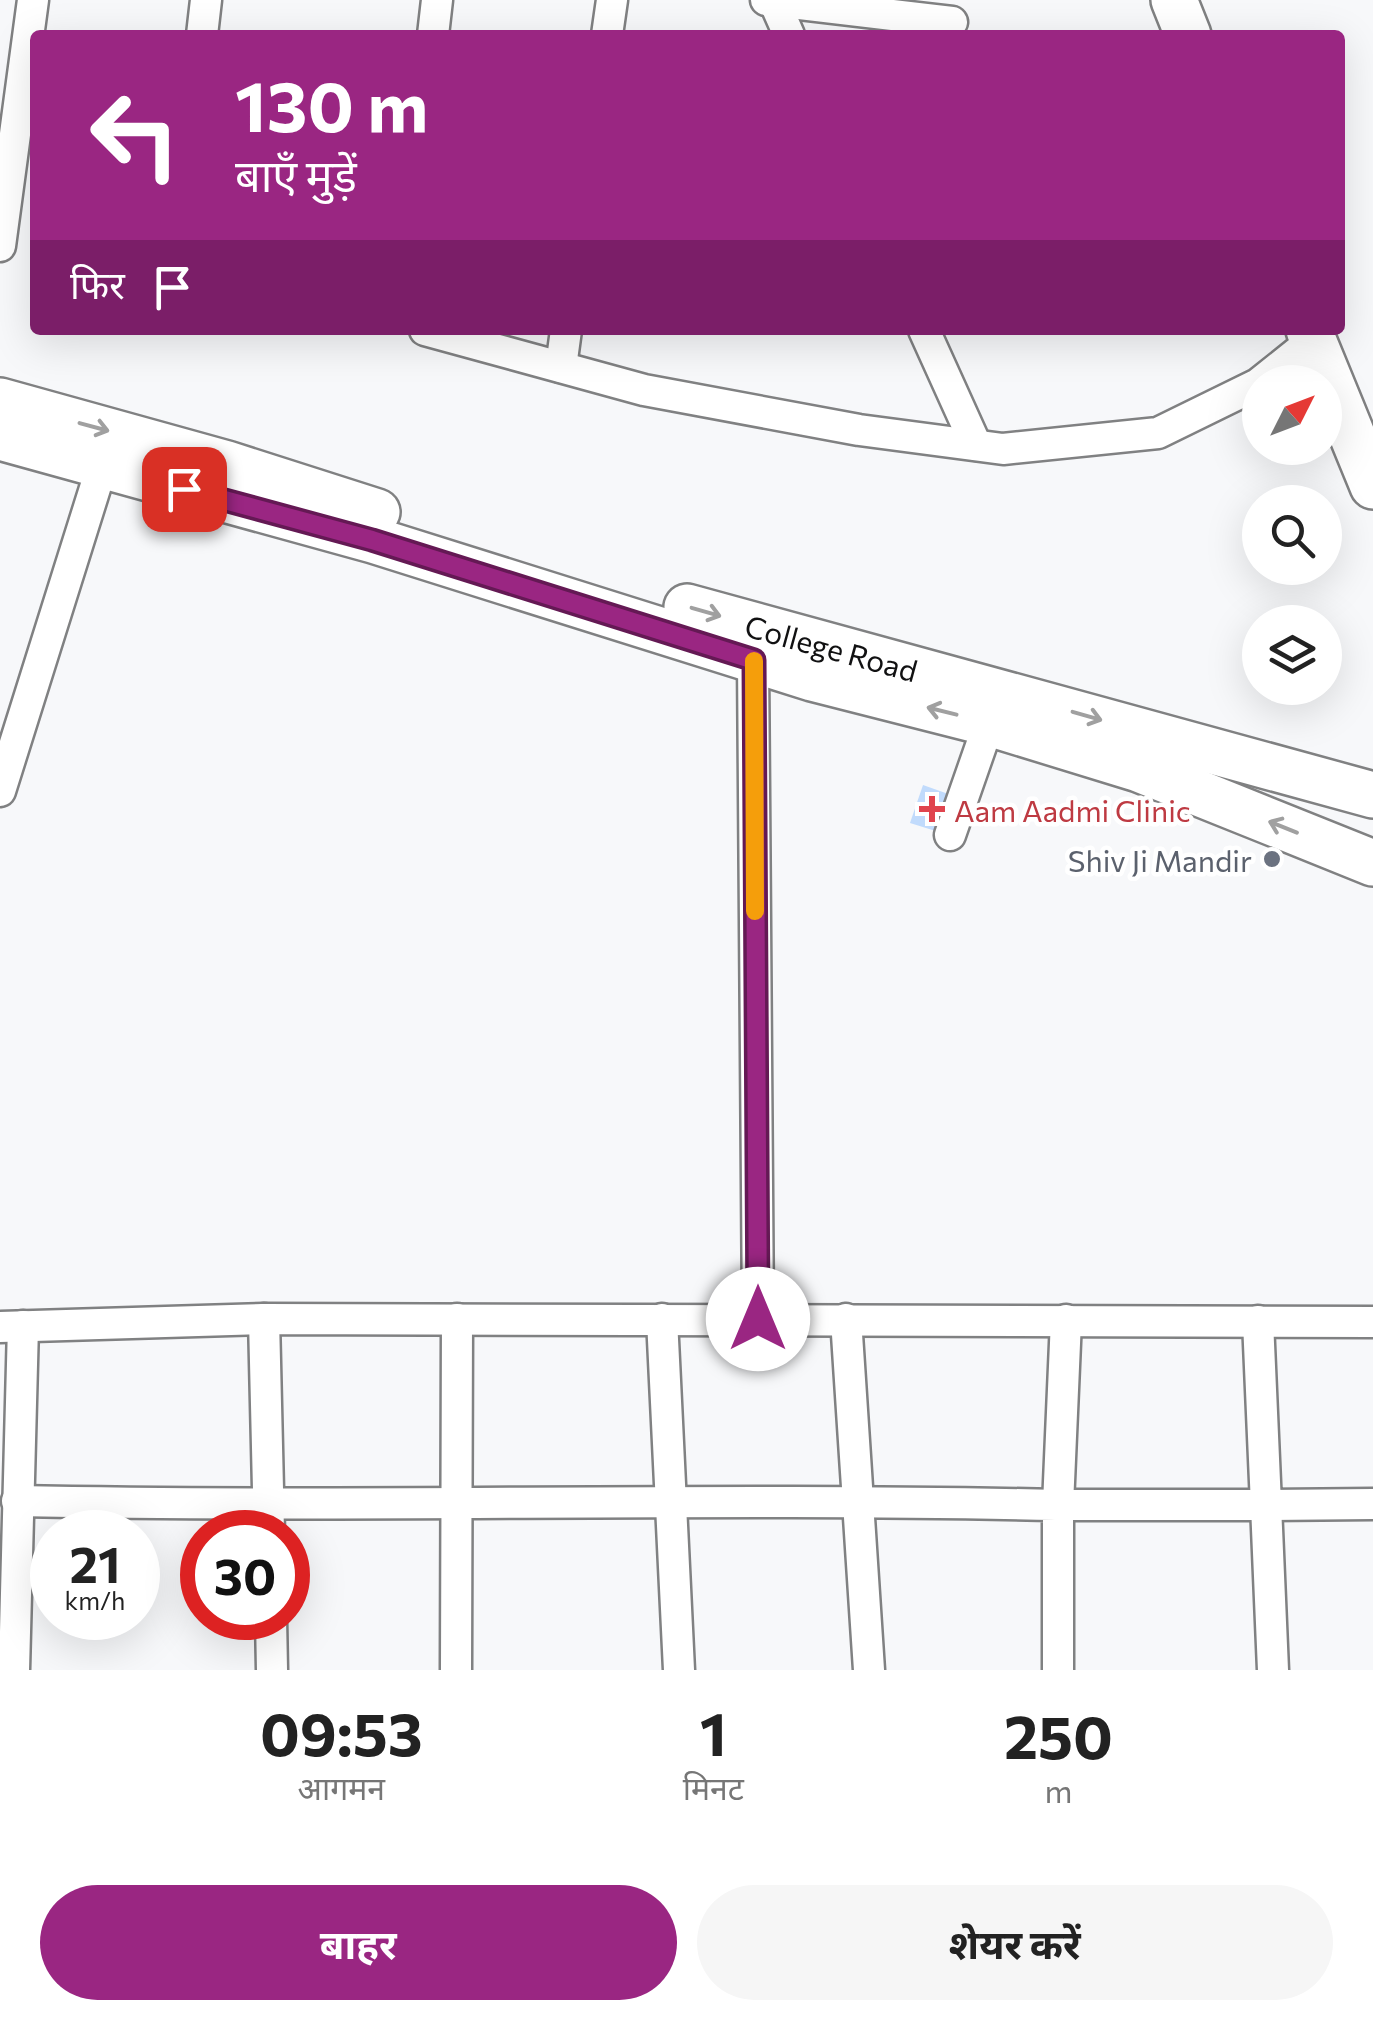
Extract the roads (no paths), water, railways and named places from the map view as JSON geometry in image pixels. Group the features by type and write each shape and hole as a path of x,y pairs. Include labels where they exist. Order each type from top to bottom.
{"street":[{"path":"0,246 32,0"},
{"path":"203,30 206,0"},
{"path":"434,30 437,0"},
{"path":"608,30 612,0"},
{"path":"766,0 952,22"},
{"path":"1174,0 1186,30"},
{"path":"774,1 787,30"},
{"path":"443,335 644,390 859,430 1002,448 1158,433 1258,384 1311,335 1373,486"},
{"path":"560,367 565,335"},
{"path":"926,335 976,446"},
{"name":"College Road","path":"0,401 227,464 787,636 1373,796"},
{"path":"0,437 372,540 754,660 988,723 1139,769 1373,863"},
{"path":"0,791 102,466"},
{"path":"754,660 758,1319"},
{"path":"950,834 988,723"},
{"path":"264,1318 268,1510"},
{"path":"16,1670 12,1326 264,1318 1373,1322"},
{"path":"662,1318 679,1670"},
{"path":"846,1318 869,1670"},
{"path":"456,1319 456,1670"},
{"path":"1058,1670 1058,1505 1066,1320"},
{"path":"1258,1321 1273,1670"},
{"path":"310,1516 455,1506 858,1500 1058,1505 1373,1504"},
{"path":"17,1502 180,1513"},
{"path":"271,1640 272,1670"}],"place":[{"name":"Aam Aadmi Clinic","path":"932,809"},
{"name":"Shiv Ji Mandir","path":"1272,859"}]}
